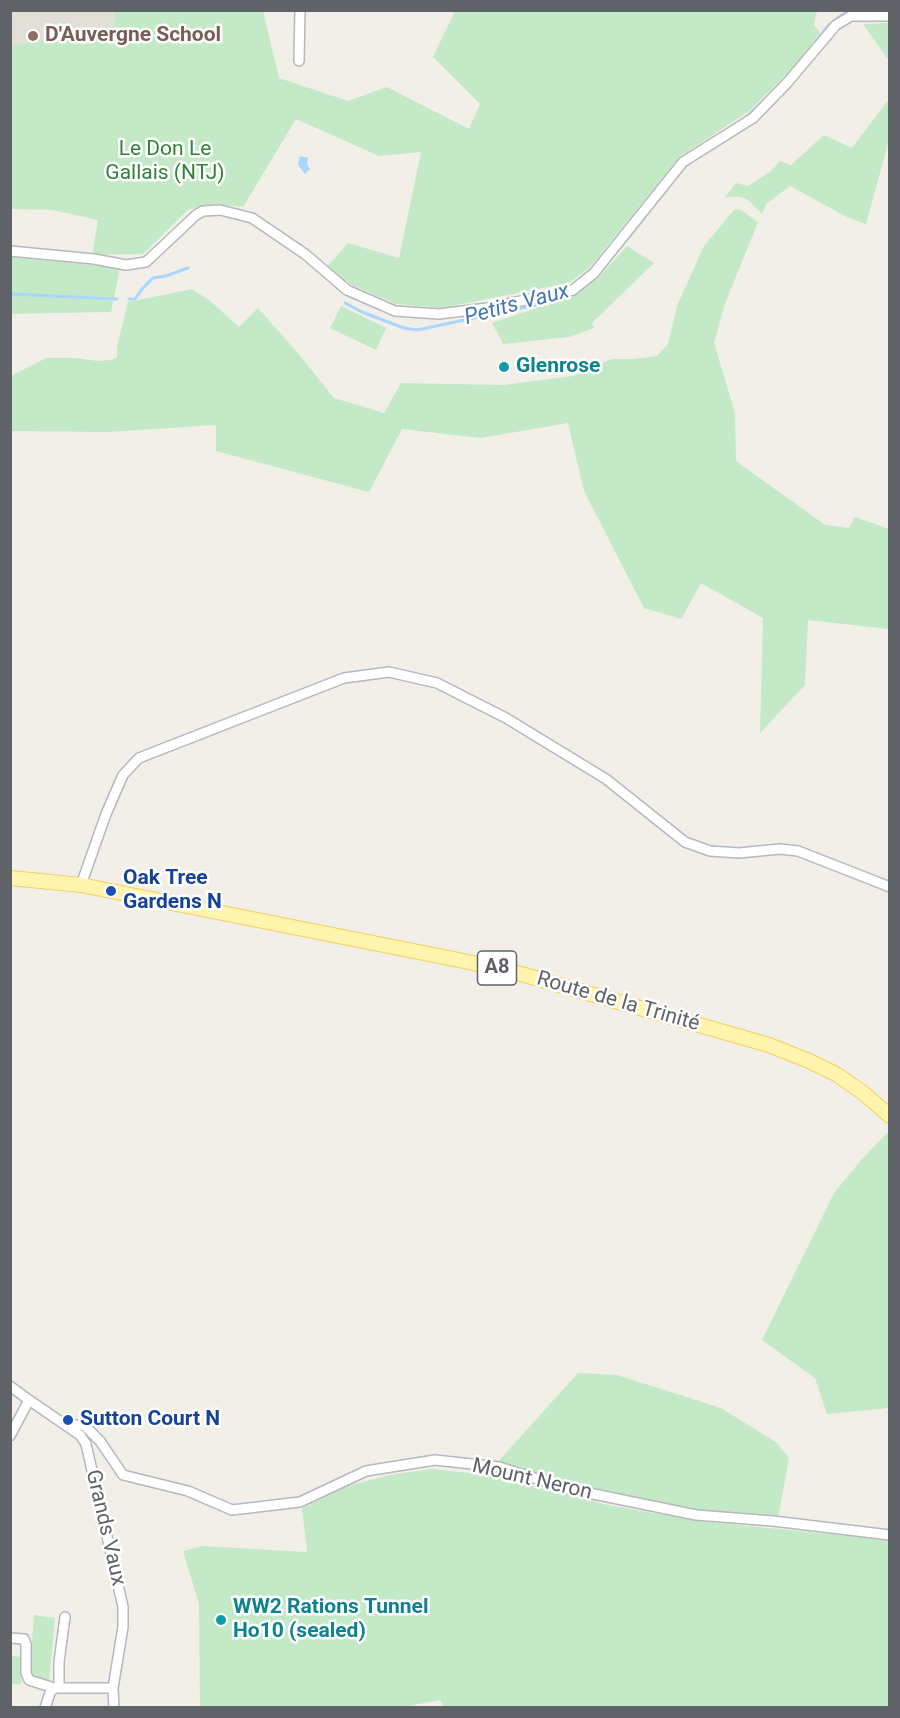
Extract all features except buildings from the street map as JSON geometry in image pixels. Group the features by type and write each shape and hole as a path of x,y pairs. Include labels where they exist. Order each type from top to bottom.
{"main road":[{"name":"A8","path":"10,878 81,885"},
{"name":"Route de la Trinité","path":"81,885 454,958 525,975 769,1045 809,1060 845,1080 890,1116"}],"street":[{"path":"299,61 300,10"},
{"path":"10,251 94,259 126,265 146,262 196,215 203,211 220,210 252,218 305,254 347,290 395,310 439,314 486,308 573,290 594,273 683,162 753,118 787,83 836,25 851,16 890,16"},
{"path":"81,885 106,814 123,775 139,759 344,678 389,672 437,683 506,718 606,779 685,842 710,850 739,854 780,849 798,851 890,887"},
{"name":"Grands Vaux","path":"10,1386 67,1425 80,1435 86,1444 123,1607 123,1627 113,1688 114,1707"},
{"path":"10,1436 29,1401"},
{"name":"Mount Neron","path":"67,1425 84,1425 100,1441 123,1475 188,1491 232,1510 300,1502 366,1471 435,1460 498,1467 569,1489 696,1515 773,1521 890,1535"},
{"path":"57,1688 65,1617"},
{"path":"10,1638 24,1639 26,1673 29,1680 57,1688 113,1688"},
{"path":"45,1707 50,1693 57,1688"}],"shaded area":[{"name":"D'Auvergne School","path":"11,11 113,11 115,25 11,46"}],"green space":[{"name":"Le Don Le Gallais (NTJ)","path":"113,11 263,11 279,78 348,101 387,87 469,129 480,104 433,57 455,11 817,11 814,25 820,33 797,64 748,112 679,157 590,267 569,283 442,308 396,304 350,284 327,267 348,243 399,258 421,152 379,156 296,119 243,207 213,204 189,209 143,254 92,255 98,220 52,210 11,209 11,46 115,25"},
{"path":"890,23 889,61 863,24"},
{"path":"889,99 889,140 866,224 847,217 790,186 766,204 762,214 748,200 741,197 725,197 736,183 748,186 770,172 780,161 791,165 824,135 852,148"},
{"path":"735,209 741,210 758,222 724,306 714,343 735,413 736,461 825,525 849,528 855,517 889,529 889,629 808,620 805,685 760,733 763,618 701,583 681,619 644,608 584,491 568,423 481,438 402,429 369,492 216,451 216,425 109,432 11,431 11,376 46,358 111,360 117,357 117,347 128,302 192,289 209,300 239,327 258,308 334,398 384,413 401,383 504,385 573,376 612,359 657,356 668,344 677,306 704,246"},
{"path":"627,246 654,263 592,323 594,328 569,337 503,344 492,323 572,296 598,278"},
{"path":"10,257 120,268 111,312 11,314"},
{"path":"341,306 386,328 376,350 330,328"},
{"path":"889,1131 889,1408 827,1414 815,1378 762,1340 834,1193"},
{"path":"578,1373 617,1375 721,1408 777,1443 789,1458 778,1518 696,1514 592,1491 495,1465"},
{"path":"431,1469 489,1475 608,1505 699,1521 889,1540 889,1707 445,1708 440,1700 398,1708 200,1707 199,1604 183,1551 202,1546 307,1552 302,1508 348,1486 390,1475"},
{"path":"34,1615 55,1618 49,1682 33,1678 30,1669"},
{"path":"10,1656 23,1657 21,1684 11,1684"}],"water":[{"path":"301,156 308,158 307,164 310,169 305,174 298,165"}],"waterway":[{"name":"Petits Vaux","path":"818,39 828,26 853,10"},
{"name":"Petits Vaux","path":"743,120 773,92"},
{"name":"Petits Vaux","path":"612,257 644,218"},
{"name":"Petits Vaux","path":"129,299 135,299 153,278 188,268"},
{"name":"Petits Vaux","path":"10,294 117,299"},
{"name":"Petits Vaux","path":"345,303 404,328 417,330 541,304 570,295"}],"place":[{"name":"D'Auvergne School","path":"33,36"},
{"name":"Glenrose","path":"504,367"},
{"name":"Oak Tree Gardens N","path":"111,891"},
{"name":"Sutton Court N","path":"68,1420"},
{"name":"WW2 Rations Tunnel Ho10 (sealed)","path":"221,1620"}]}
